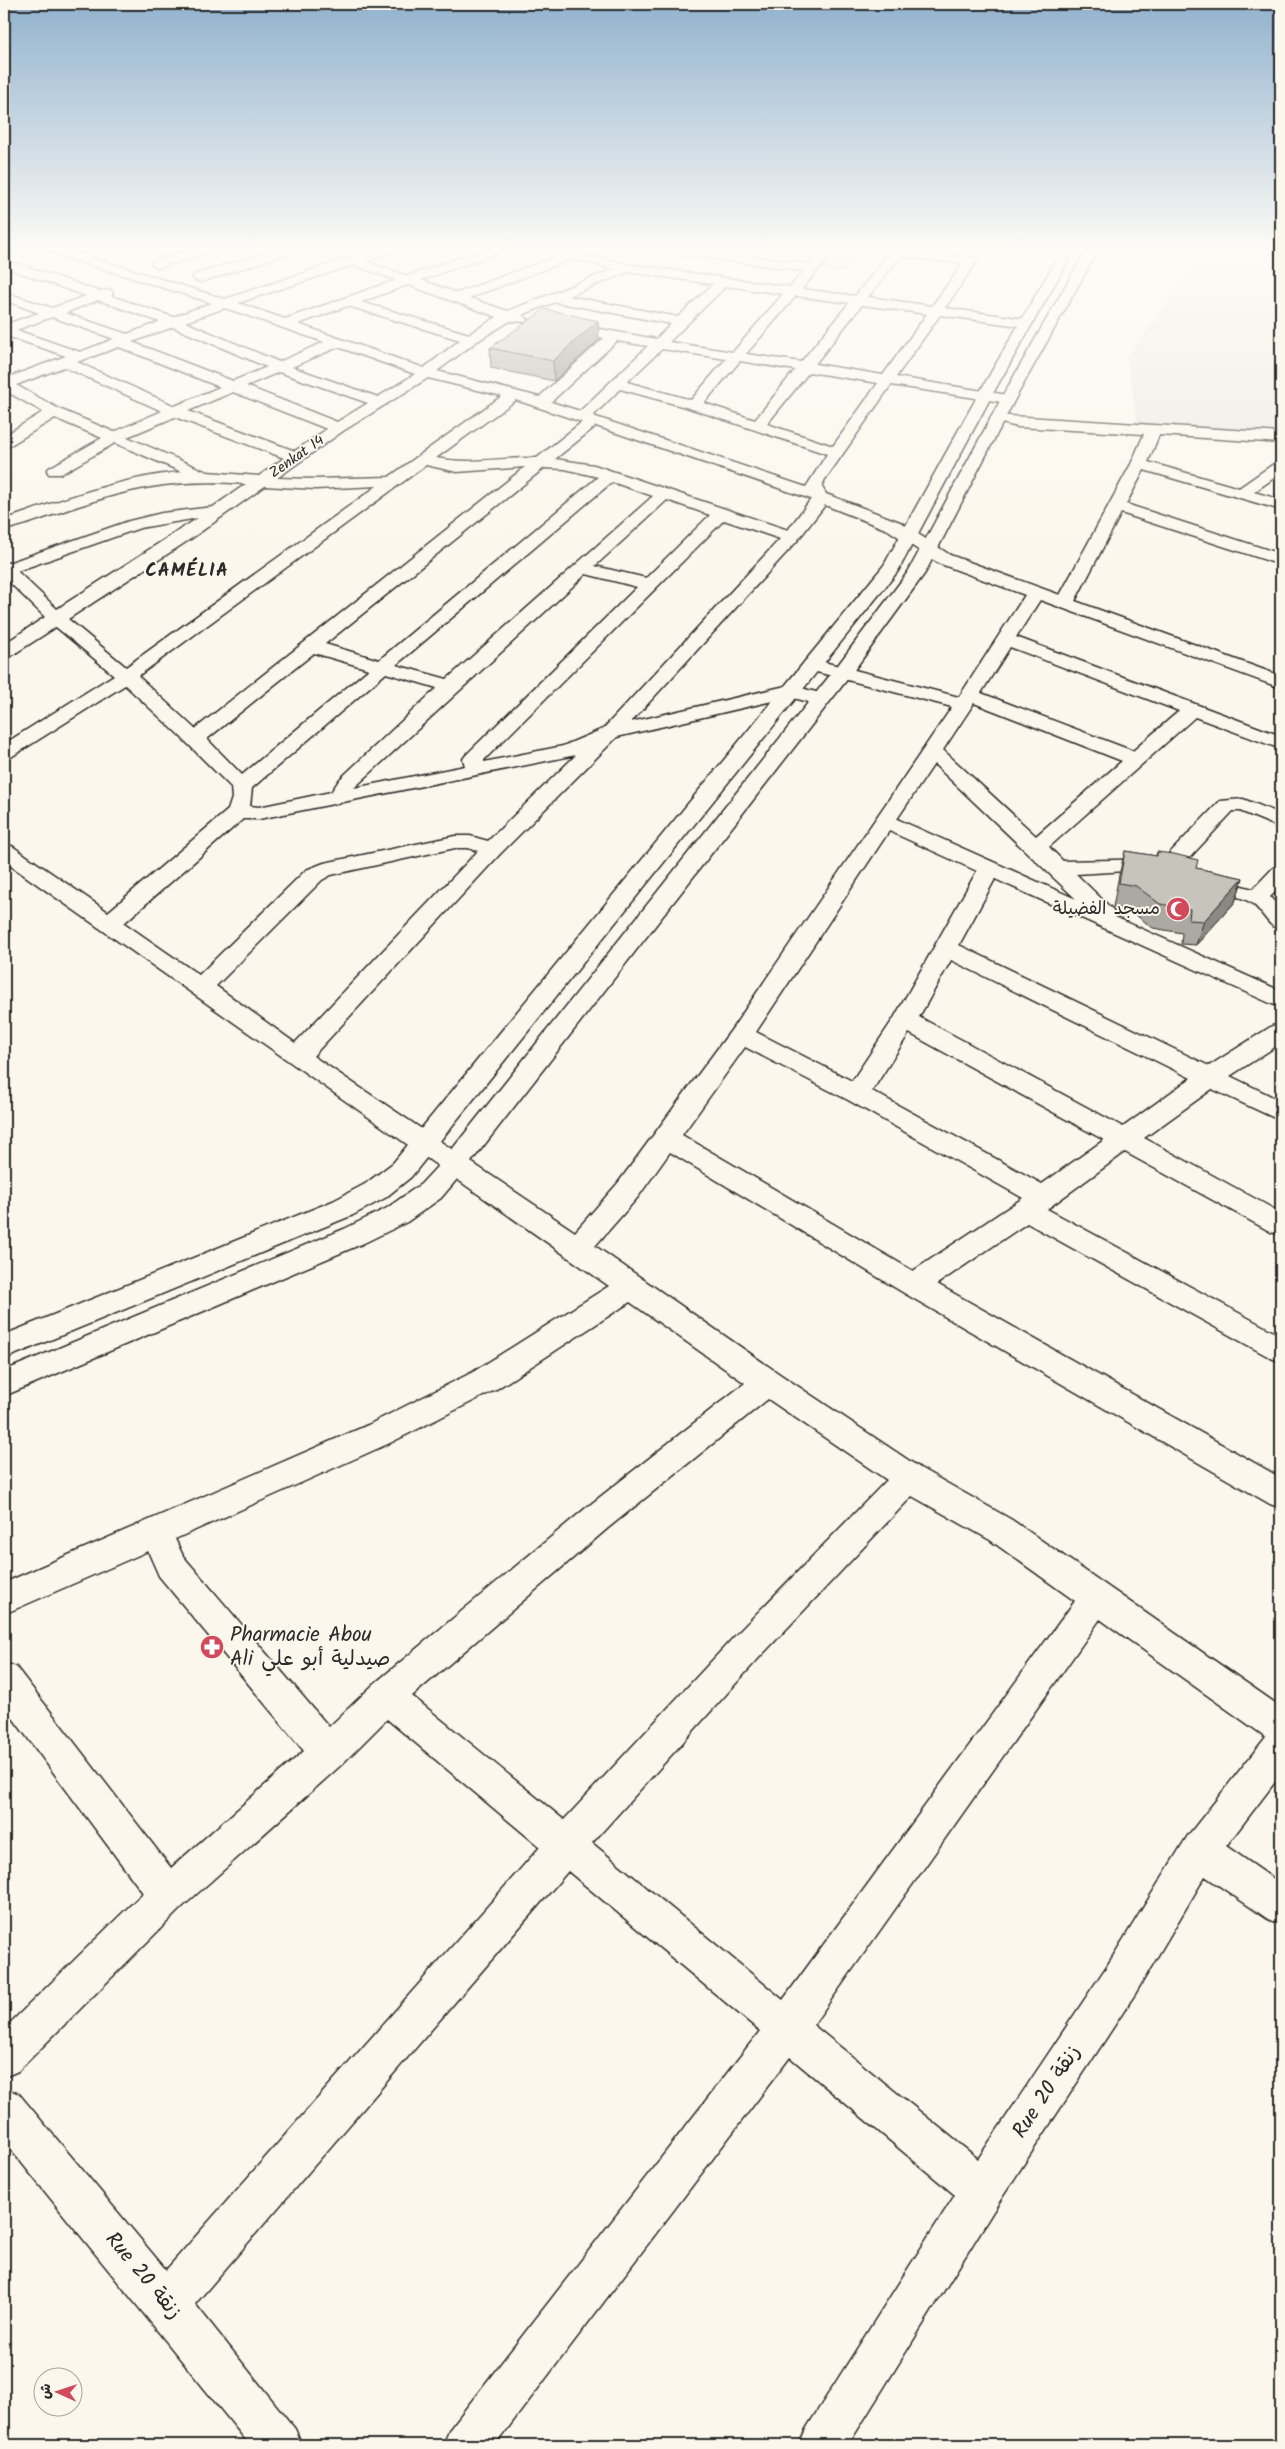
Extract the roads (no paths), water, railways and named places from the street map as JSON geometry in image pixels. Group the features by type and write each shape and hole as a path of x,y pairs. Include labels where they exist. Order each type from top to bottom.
{"street":[{"path":"58,364 4,384 54,412 208,478"},
{"path":"69,364 174,411 296,457"},
{"path":"179,364 338,428"},
{"path":"273,364 379,402"},
{"path":"55,471 115,437 285,364"},
{"path":"401,364 426,373 514,394 820,497 894,526 944,560 1281,682"},
{"name":"Zenkat 14","path":"4,652 220,512 338,428 437,364"},
{"path":"540,404 583,364"},
{"path":"196,738 543,462 588,420 617,384 637,364"},
{"path":"694,405 730,364"},
{"path":"787,364 985,395 1018,422 1281,438"},
{"path":"758,426 808,364"},
{"path":"820,497 814,487 816,481 899,364"},
{"path":"4,1348 343,1208 375,1191 402,1170 892,567 1002,364"},
{"path":"4,1384 354,1236 397,1215 431,1191 455,1164 842,673 916,573 1028,364"},
{"path":"4,369 23,377"},
{"path":"617,384 694,405 836,452"},
{"path":"4,752 126,676 514,394"},
{"path":"4,443 54,412"},
{"path":"1064,604 1140,464 1154,430"},
{"path":"425,460 469,467 505,462 543,462 588,468 791,537"},
{"path":"1140,464 1281,505"},
{"path":"1242,494 1281,466"},
{"path":"242,786 610,474"},
{"path":"4,525 80,499 164,479 208,478 305,484 370,480 391,482"},
{"path":"342,797 341,791 347,783 451,686 666,494"},
{"path":"297,1057 492,849 610,733 791,537 816,506 820,497"},
{"path":"1116,506 1281,560"},
{"path":"12,508 38,514"},
{"path":"109,924 238,812 242,798 242,786 196,738 126,676 56,619 4,569 134,524 184,513 220,512"},
{"path":"477,769 474,758 722,513"},
{"path":"134,524 186,534"},
{"path":"582,568 649,584"},
{"path":"577,1248 628,1190 741,1035 967,699 1035,594"},
{"path":"1006,639 1281,743"},
{"path":"310,646 451,686"},
{"path":"812,665 967,699 1136,759"},
{"path":"238,812 260,813 569,751 610,733 790,691 820,699"},
{"path":"1036,847 1193,709"},
{"path":"932,751 1036,847 1119,929"},
{"path":"1172,863 1228,805 1239,804 1278,816"},
{"path":"884,822 1281,1000"},
{"path":"201,987 314,875 324,870 455,842 470,842 492,849"},
{"path":"4,851 201,987 297,1057 577,1248 767,1382 909,1478 1001,1530 1281,1727"},
{"path":"1057,868 1172,863 1219,886 1258,897 1281,923"},
{"path":"857,1094 905,1020 989,870"},
{"path":"1258,897 1281,873"},
{"path":"946,948 1281,1112"},
{"path":"905,1020 1281,1224"},
{"path":"914,1284 1034,1203 1210,1077 1281,1032"},
{"path":"741,1035 857,1094 1034,1203 1281,1350"},
{"path":"666,1137 914,1284 1281,1494"},
{"path":"4,1599 379,1434 484,1381 630,1287"},
{"path":"4,2057 168,1895 328,1753 386,1696 597,1518 767,1382"},
{"path":"166,2304 566,1845 745,1649 909,1478"},
{"path":"156,1532 171,1566 328,1753"},
{"path":"466,2445 787,2028 1096,1598"},
{"path":"4,1680 168,1895"},
{"path":"386,1696 982,2190"},
{"name":"Rue 20 زنقة","path":"822,2445 982,2190 1121,1980 1200,1850 1281,1746"},
{"path":"1200,1850 1281,1906"},
{"name":"Rue 20 زنقة","path":"4,2109 166,2304 279,2445"}],"place":[{"name":"مسجد الفضيلة","path":"1178,909"},
{"name":"Pharmacie Abou Ali صيدلية أبو علي","path":"212,1647"}],"district":[{"name":"CAMÉLIA","path":"187,571"}]}
